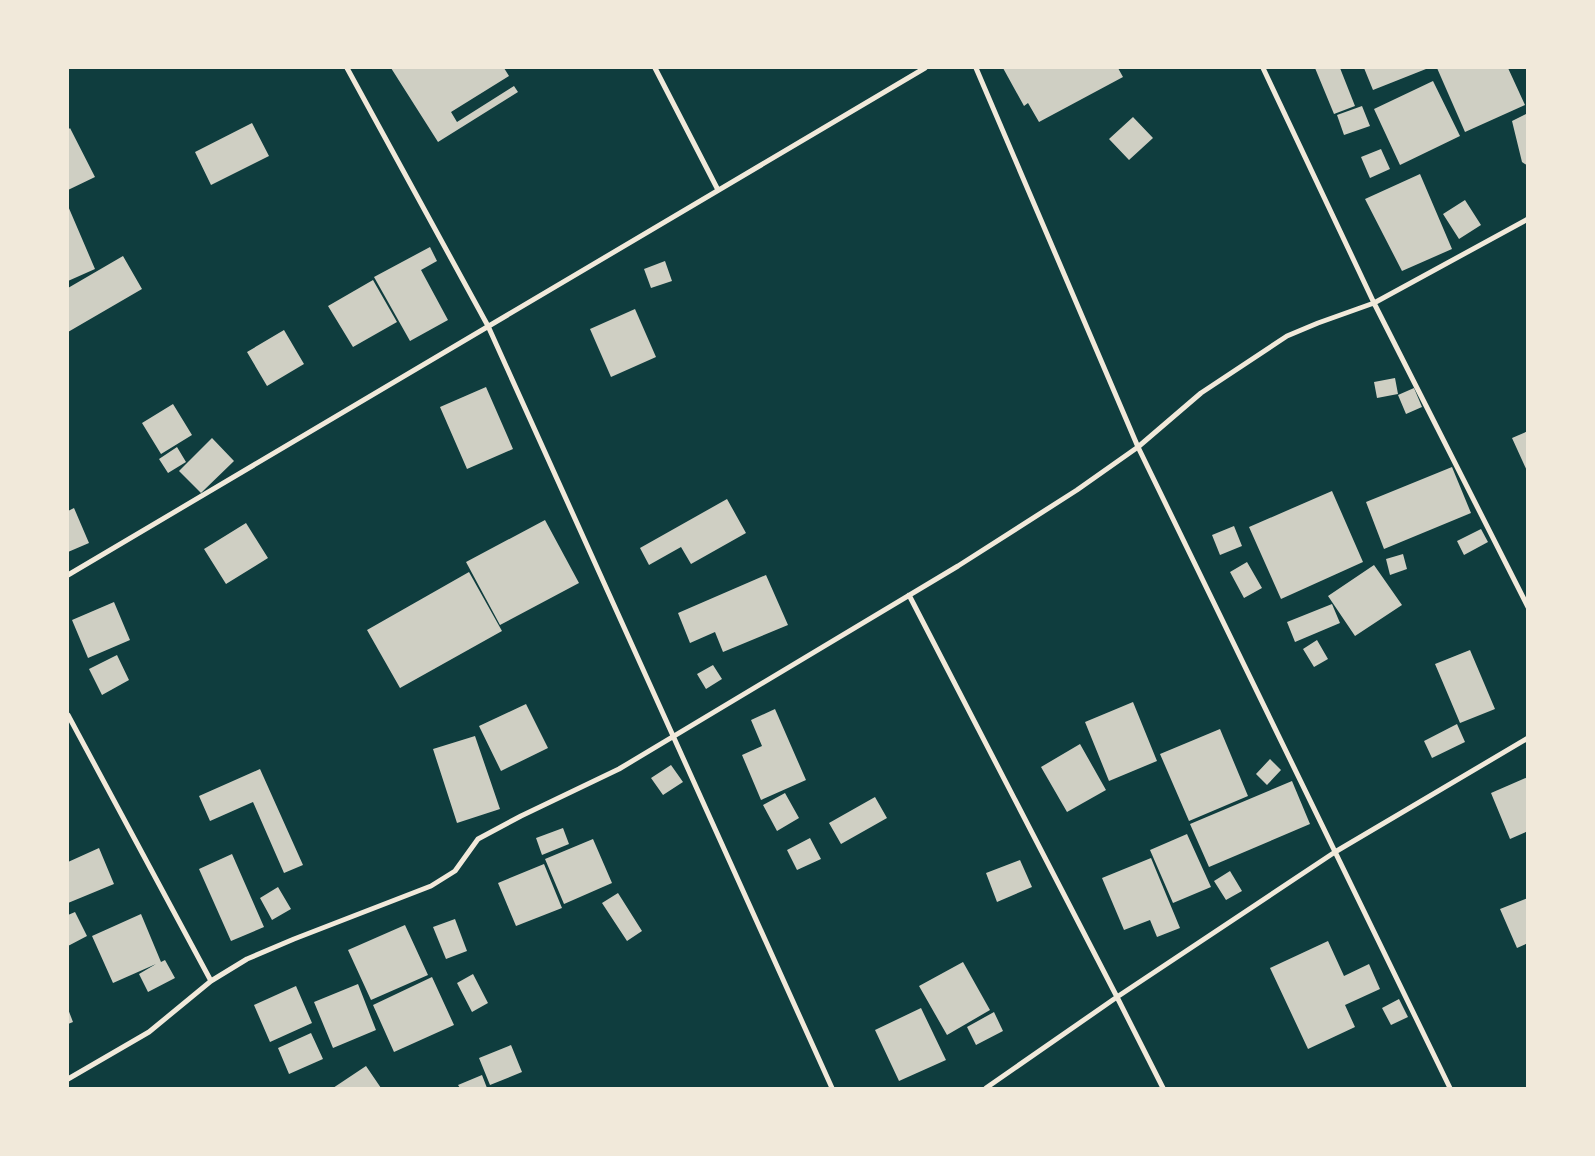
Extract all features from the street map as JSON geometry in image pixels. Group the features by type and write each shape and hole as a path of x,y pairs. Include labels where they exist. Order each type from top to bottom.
{"street":[{"path":"346,68 488,326 832,1088"},
{"path":"655,68 718,190"},
{"path":"68,576 925,68"},
{"path":"976,68 1138,447 1450,1088"},
{"path":"1263,68 1374,302 1528,607"},
{"path":"68,1079 149,1032 211,981 247,959 431,886 455,871 478,839 618,769 958,566 1069,495 1138,447 1200,393 1287,336 1374,302 1528,219"},
{"path":"908,595 1163,1088"},
{"path":"68,716 211,981"},
{"path":"986,1088 1117,997 1335,852 1528,738"}],"building":[{"path":"391,68 504,68 509,76 451,112 457,122 514,86 518,92 438,142"},
{"path":"1003,68 1118,68 1123,77 1039,122 1028,103 1024,106"},
{"path":"1315,68 1340,68 1355,106 1334,114"},
{"path":"1364,68 1425,68 1426,69 1373,90"},
{"path":"1437,68 1508,68 1525,105 1465,132"},
{"path":"1433,81 1460,136 1400,165 1374,109"},
{"path":"1362,106 1370,126 1344,135 1337,115"},
{"path":"1528,113 1528,166 1522,162 1512,121"},
{"path":"1133,117 1153,138 1129,160 1109,139"},
{"path":"252,123 269,156 211,185 195,152"},
{"path":"70,128 95,177 68,190 68,130"},
{"path":"1381,149 1390,169 1370,178 1361,157"},
{"path":"1420,174 1452,249 1402,271 1365,199"},
{"path":"1465,200 1481,225 1459,239 1443,214"},
{"path":"68,206 95,269 68,281"},
{"path":"430,247 437,261 421,270 448,320 410,341 374,277"},
{"path":"123,256 142,289 68,332 68,288"},
{"path":"665,261 672,281 651,288 644,269"},
{"path":"373,280 397,322 353,347 328,306"},
{"path":"635,309 656,357 611,377 590,329"},
{"path":"284,330 304,364 267,386 247,352"},
{"path":"1395,378 1398,394 1377,398 1374,382"},
{"path":"486,387 513,449 467,469 440,407"},
{"path":"1414,388 1422,407 1406,414 1398,395"},
{"path":"173,404 192,435 161,454 142,423"},
{"path":"1528,431 1528,473 1512,438"},
{"path":"212,438 234,461 201,493 179,471"},
{"path":"177,447 186,462 168,473 159,459"},
{"path":"1452,467 1471,513 1384,549 1366,502"},
{"path":"1332,491 1363,562 1281,599 1249,527"},
{"path":"727,499 746,533 691,564 681,547 649,565 640,548"},
{"path":"74,508 89,543 68,552 68,511"},
{"path":"545,520 579,583 500,625 466,562"},
{"path":"246,523 268,558 226,584 204,549"},
{"path":"1234,526 1242,546 1220,555 1212,535"},
{"path":"1481,529 1488,542 1464,555 1457,541"},
{"path":"1403,554 1407,569 1390,575 1386,559"},
{"path":"1247,562 1262,588 1244,598 1230,572"},
{"path":"1374,565 1402,605 1355,636 1328,596"},
{"path":"469,572 502,631 400,688 367,630"},
{"path":"766,575 788,625 723,652 715,632 690,643 678,613"},
{"path":"114,602 130,640 88,658 72,620"},
{"path":"1332,604 1340,623 1295,642 1287,622"},
{"path":"1317,640 1328,659 1314,667 1303,649"},
{"path":"1470,650 1495,709 1460,723 1435,664"},
{"path":"117,655 129,680 102,695 89,669"},
{"path":"713,665 722,679 706,689 697,674"},
{"path":"1133,702 1157,761 1109,781 1085,722"},
{"path":"526,704 548,748 501,771 479,726"},
{"path":"775,709 806,780 761,800 742,755 762,746 751,720"},
{"path":"1457,724 1465,742 1432,758 1424,741"},
{"path":"1220,729 1248,796 1189,821 1160,754"},
{"path":"475,736 500,809 457,823 433,749"},
{"path":"1080,744 1106,790 1067,812 1041,767"},
{"path":"1270,759 1281,770 1267,785 1256,774"},
{"path":"671,765 683,782 663,795 651,778"},
{"path":"260,769 303,865 284,873 253,802 210,821 199,796"},
{"path":"1528,777 1528,831 1510,839 1491,793"},
{"path":"1292,781 1310,824 1209,867 1190,824"},
{"path":"785,793 799,818 777,831 763,805"},
{"path":"875,797 887,818 841,844 829,823"},
{"path":"563,828 569,844 542,855 536,838"},
{"path":"1187,834 1211,887 1173,903 1150,850"},
{"path":"810,838 821,859 797,870 787,850"},
{"path":"593,839 612,883 564,904 545,859"},
{"path":"99,848 114,884 68,903 68,862"},
{"path":"232,854 264,927 231,941 199,869"},
{"path":"1151,858 1180,928 1157,937 1150,920 1124,930 1102,878"},
{"path":"1020,860 1032,887 997,902 986,873"},
{"path":"544,864 562,908 516,926 498,883"},
{"path":"1230,871 1242,891 1226,900 1214,881"},
{"path":"278,887 291,909 272,920 260,898"},
{"path":"618,893 642,931 627,941 602,903"},
{"path":"1528,898 1528,943 1517,948 1500,909"},
{"path":"75,912 87,936 68,946 68,915"},
{"path":"141,914 161,962 165,960 175,978 148,992 139,974 156,964 113,983 92,936"},
{"path":"455,919 467,951 446,959 433,927"},
{"path":"405,925 428,975 371,1000 348,950"},
{"path":"1328,941 1344,976 1369,964 1380,989 1345,1005 1355,1027 1308,1049 1270,968"},
{"path":"963,962 990,1010 947,1035 919,986"},
{"path":"473,974 488,1003 472,1012 457,983"},
{"path":"432,977 454,1025 394,1052 373,1005"},
{"path":"358,984 376,1030 333,1048 314,1002"},
{"path":"296,986 312,1023 270,1042 254,1005"},
{"path":"1399,999 1408,1017 1391,1025 1382,1008"},
{"path":"921,1008 946,1060 899,1081 875,1030"},
{"path":"68,1009 73,1022 68,1024"},
{"path":"994,1012 1003,1031 976,1045 967,1027"},
{"path":"311,1033 323,1059 289,1074 278,1048"},
{"path":"511,1045 522,1072 490,1085 479,1058"},
{"path":"366,1066 381,1088 333,1088"},
{"path":"482,1075 487,1088 460,1088 458,1085"}]}
